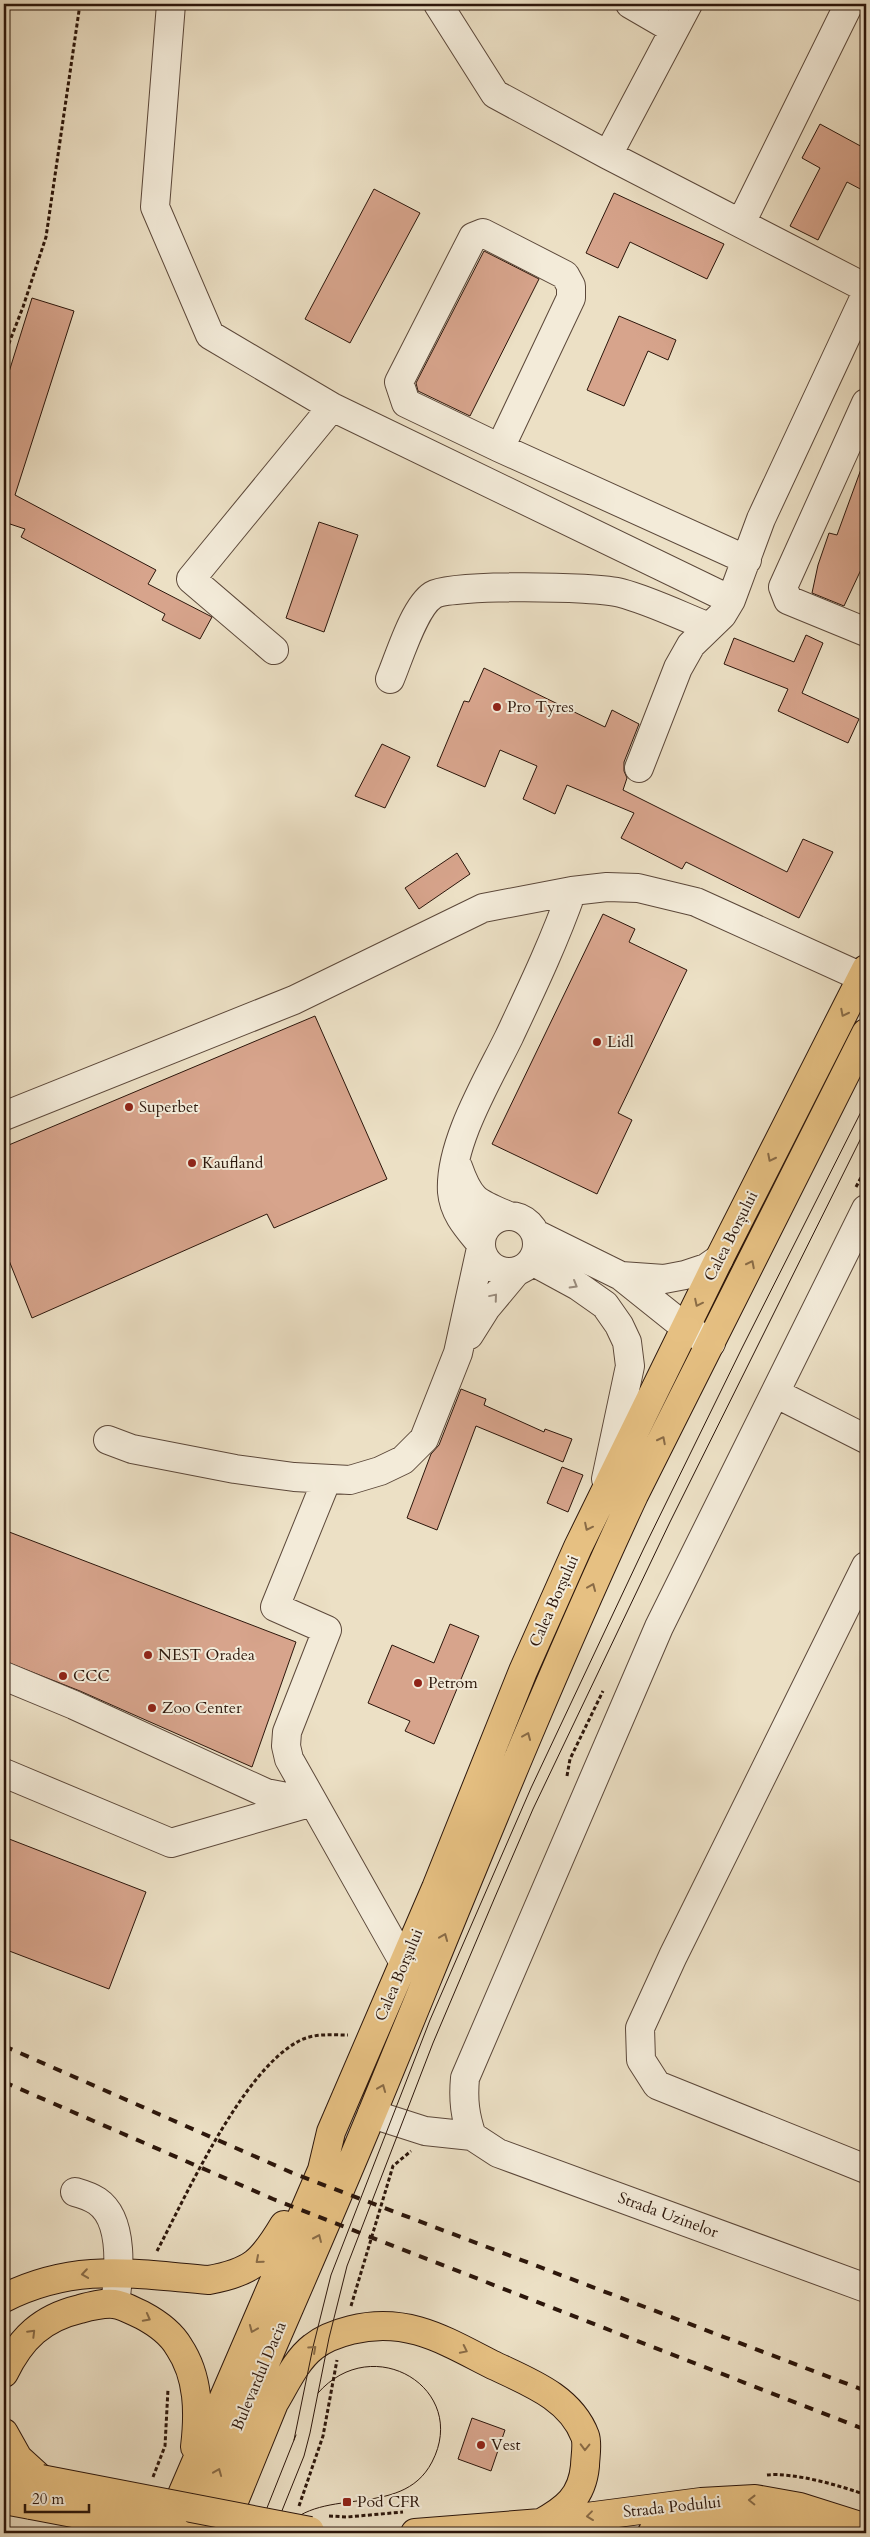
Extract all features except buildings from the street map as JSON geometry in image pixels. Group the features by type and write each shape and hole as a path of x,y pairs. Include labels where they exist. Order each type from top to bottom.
{"main road":[{"name":"Calea Borșului","path":"286,2252 322,2170 331,2132 404,1963 523,1671 602,1497 719,1259 865,975"},
{"name":"Calea Borșului","path":"285,2315 372,2114 508,1781 602,1564 866,1033"},
{"path":"4,2298 25,2287 56,2279 102,2272 209,2280 245,2270 269,2251 331,2132"},
{"name":"Bulevardul Dacia","path":"165,2533 286,2252"},
{"path":"4,2373 32,2332 47,2320 97,2304 115,2304 152,2320 179,2346 197,2395 198,2420 193,2468"},
{"name":"Bulevardul Dacia","path":"221,2533 274,2403 285,2315"},
{"name":"Bulevardul Dacia","path":"193,2533 285,2315"},
{"path":"274,2403 295,2369 312,2347 329,2338 370,2326 395,2326 428,2332 548,2392 572,2413 586,2437 584,2478 576,2495 564,2510 541,2523"},
{"path":"4,2433 18,2458 41,2479"},
{"path":"4,2474 41,2479 318,2532"},
{"path":"4,2500 178,2533"},
{"name":"Strada Podului","path":"415,2533 541,2523 701,2502 755,2500 800,2507 866,2528"},
{"path":"4,2504 31,2505"},
{"name":"Strada Podului","path":"652,2533 718,2526 780,2528 817,2533"}],"street":[{"path":"171,4 155,207 210,335 332,407 731,600"},
{"path":"438,4 495,94 608,155 866,288"},
{"path":"630,4 674,29"},
{"path":"608,155 688,4"},
{"path":"741,223 849,4"},
{"path":"860,4 866,7"},
{"path":"500,448 571,298 572,286 565,275 483,233 473,237 398,382 406,403 500,448 747,560"},
{"path":"639,768 678,668 691,645 722,615 731,600 761,519 866,294"},
{"path":"866,403 783,587 788,600 866,632"},
{"path":"274,650 191,579 332,407"},
{"path":"390,679 420,609 433,595 465,589 581,587 613,591 710,627"},
{"path":"4,1116 294,1000 482,908 572,891 607,887 638,888 696,902 865,975"},
{"path":"572,891 554,942 485,1087 455,1159 452,1193 459,1218 481,1246 483,1255 493,1267 499,1271 524,1266 578,1286 605,1305 620,1325 627,1342 630,1366 602,1497"},
{"path":"455,1159 465,1187 477,1203 525,1221 536,1234 621,1276 686,1328 711,1343"},
{"path":"372,2114 425,2131 472,2136 464,2115 465,2078 659,1627 866,1209"},
{"path":"108,1440 132,1449 235,1469 294,1477 350,1480 380,1471 403,1460 424,1439 458,1353 485,1230 492,1222 509,1216"},
{"path":"458,1353 486,1308 536,1253 536,1234"},
{"path":"621,1276 664,1279 706,1268 719,1259"},
{"path":"775,1393 866,1439"},
{"path":"327,1479 275,1608 327,1630 287,1732 286,1746 289,1759 404,1963"},
{"path":"866,1566 673,1956 640,2028 641,2060 657,2085 866,2169"},
{"path":"4,1676 74,1704 266,1792 313,1802"},
{"path":"4,1773 171,1843 313,1802"},
{"name":"Strada Uzinelor","path":"472,2136 498,2153 866,2288"},
{"path":"75,2192 96,2200 106,2209 115,2232 119,2273 115,2304"}],"path":[{"path":"4,356 23,307 46,237 80,4"},
{"path":"156,2276 154,2257 198,2173 226,2123 264,2071 280,2054 309,2037 374,2034"},
{"path":"152,2481 165,2446 168,2386"}],"tram line":[{"path":"294,2440 313,2347 331,2275 430,2020 531,1788 644,1548 866,1102"},
{"path":"273,2533 304,2456 329,2338 347,2266 433,2043 533,1809 670,1522 866,1128"},
{"path":"281,2533 296,2518 315,2509 380,2497 400,2491 418,2480 432,2462 440,2435 438,2412 427,2391 410,2376 388,2368 364,2367 340,2375 318,2393"},
{"path":"257,2533 296,2435"}],"railway":[{"path":"4,2046 295,2174 866,2391"},
{"path":"4,2082 273,2199 866,2430"}],"place":[{"name":"Pro Tyres","path":"497,707"},
{"name":"Lidl","path":"597,1042"},
{"name":"Superbet","path":"129,1107"},
{"name":"Kaufland","path":"192,1163"},
{"name":"NEST Oradea","path":"148,1655"},
{"name":"CCC","path":"63,1676"},
{"name":"Petrom","path":"418,1683"},
{"name":"Zoo Center","path":"152,1708"},
{"name":"Vest","path":"481,2445"},
{"name":"Pod CFR","path":"347,2502"}]}
